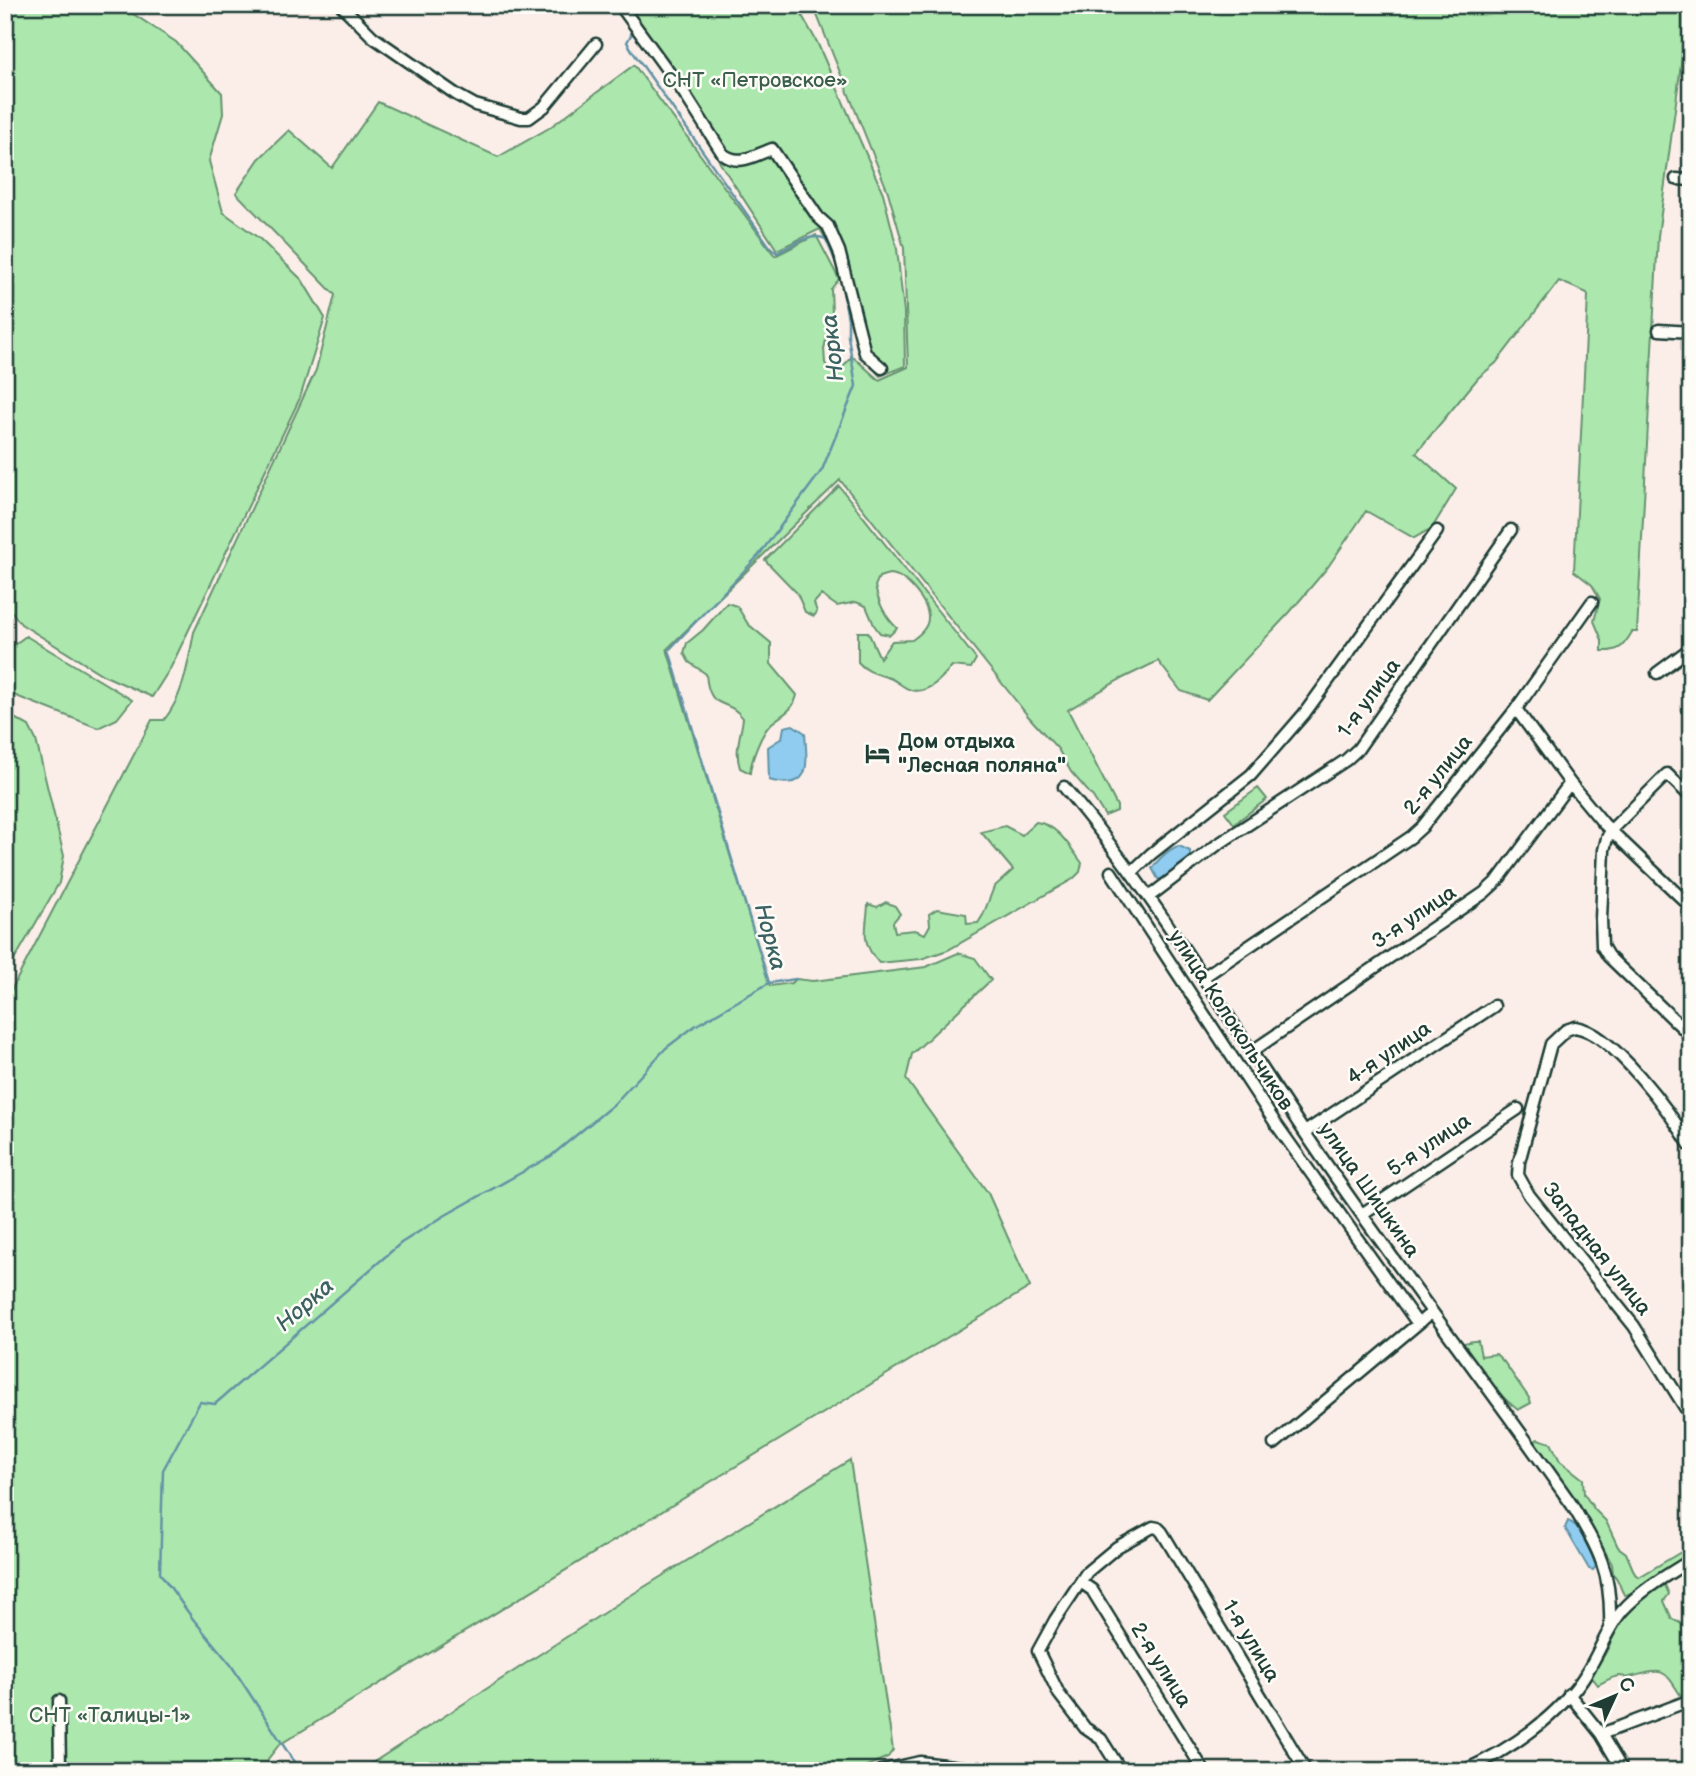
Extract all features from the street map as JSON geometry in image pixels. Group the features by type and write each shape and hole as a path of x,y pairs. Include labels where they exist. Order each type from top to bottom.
{"street":[{"path":"341,5 373,37 465,100 521,118 528,118 544,107 596,44"},
{"path":"620,5 684,93 723,154 730,160 739,161 772,149 818,217 828,226 839,251 865,354 882,368"},
{"path":"1676,179 1691,180"},
{"path":"1660,330 1691,332"},
{"name":"1-я улица","path":"1150,896 1217,845 1358,750 1511,530"},
{"path":"1132,872 1151,853 1264,763 1304,714 1437,531"},
{"name":"2-я улица","path":"1202,978 1411,837 1428,820 1516,709 1592,602"},
{"path":"1657,673 1691,648"},
{"path":"1516,709 1570,783 1611,830 1691,907"},
{"path":"1691,797 1667,775 1611,830 1604,850 1601,919 1602,946 1608,956 1691,1036"},
{"name":"3-я улица","path":"1251,1052 1484,893 1498,880 1570,783"},
{"name":"улица Шишкина","path":"1064,787 1150,896 1305,1132 1572,1505 1602,1559 1611,1603 1610,1626"},
{"name":"улица Колокольчиков","path":"1111,872 1276,1124 1418,1324"},
{"name":"4-я улица","path":"1305,1132 1494,1006"},
{"name":"Западная улица","path":"1691,1147 1659,1099 1611,1048 1593,1033 1575,1027 1566,1030 1551,1044 1519,1161 1518,1175 1529,1195 1634,1326 1691,1417"},
{"name":"5-я улица","path":"1362,1213 1518,1109"},
{"path":"1274,1444 1432,1312"},
{"name":"1-я улица","path":"1082,1583 1087,1572 1117,1547 1153,1527 1163,1532 1306,1771"},
{"path":"1463,1771 1493,1757 1532,1730 1586,1674 1610,1626 1641,1593 1691,1560"},
{"path":"1082,1583 1076,1587 1038,1651 1059,1694 1085,1728 1101,1739 1121,1771"},
{"name":"2-я улица","path":"1082,1583 1092,1590 1205,1771"},
{"path":"1569,1694 1601,1734 1623,1771"},
{"path":"1601,1734 1691,1700"},
{"path":"59,1701 60,1771"},
{"path":"880,1771 911,1762 993,1771"}],"green space":[{"path":"5,5 111,5 124,8 176,42 222,93 223,114 209,161 223,212 260,239 302,280 325,318 300,398 171,667 152,697 103,675 21,624 5,603"},
{"name":"СНТ «Петровское»","path":"615,5 796,5 817,42 883,193 897,249 904,312 905,366 880,376 861,354 836,257 820,229 777,250 720,163 714,148"},
{"name":"СНТ «Талицы-1»","path":"813,5 1689,5 1658,236 1637,632 1632,632 1617,649 1602,651 1602,640 1594,621 1600,599 1592,585 1574,571 1588,296 1587,293 1559,281 1496,363 1478,378 1416,453 1456,489 1432,528 1414,538 1366,511 1328,567 1290,612 1207,700 1181,691 1158,661 1068,710 1117,806 1117,811 1105,816 1093,797 1071,772 1058,749 1028,716 840,480 667,649 770,986 792,983 796,979 813,981 926,967 958,953 975,958 991,980 912,1054 906,1079 988,1193 1030,1287 279,1745 268,1759 267,1771 5,1771 5,1002 152,720 164,720 176,700 184,678 194,632 316,370 335,295 236,193 259,159 289,130 332,168 378,102 498,157 549,128 634,65 775,256 816,235 839,279 831,289 832,313 824,349 825,363 829,370 843,367 852,356 879,380 908,367 904,248 888,192"},
{"path":"839,486 976,659 971,668 952,666 929,688 917,691 869,671 858,662 858,632 868,632 880,658 892,641 912,640 928,622 925,605 909,584 890,574 879,577 875,586 886,614 897,628 890,635 880,633 866,606 856,602 837,606 821,595 814,603 817,612 814,616 805,612 797,593 765,560"},
{"path":"727,603 737,606 748,624 771,643 771,664 797,695 790,708 764,732 750,773 740,768 738,761 743,718 737,711 715,699 708,686 706,674 689,662 684,653 687,643 703,630"},
{"path":"26,636 132,700 117,719 98,728 11,694 11,647"},
{"path":"5,713 29,726 36,740 64,856 59,883 5,976"},
{"path":"1258,788 1267,799 1234,824 1225,812"},
{"path":"1036,822 1057,832 1082,863 1080,872 1073,879 948,950 921,959 879,963 866,941 868,904 877,907 886,902 895,906 900,914 893,922 895,932 915,930 925,934 930,925 929,914 937,909 966,914 967,924 978,923 994,887 1013,870 981,832 1005,826 1022,835"},
{"path":"1478,1341 1481,1356 1496,1354 1504,1362 1531,1403 1518,1410 1496,1389 1464,1348 1464,1343"},
{"path":"1538,1439 1551,1443 1560,1461 1583,1479 1584,1494 1606,1521 1618,1547 1626,1553 1635,1574 1639,1577 1686,1549 1684,1558 1625,1595 1602,1546 1535,1446 1534,1441"},
{"path":"850,1460 893,1750 888,1757 855,1771 360,1771 628,1597"},
{"path":"1665,1585 1669,1594 1664,1601 1672,1619 1682,1624 1691,1614 1691,1659 1685,1665 1686,1675 1691,1682 1691,1697 1683,1699 1667,1676 1657,1672 1627,1678 1617,1676 1598,1685 1592,1677 1623,1618 1644,1596"}],"water":[{"path":"793,725 805,733 804,773 800,779 793,782 769,780 768,747 782,738 784,727"},
{"path":"1179,846 1190,851 1190,859 1163,879 1158,879 1152,868 1167,852"},
{"path":"1568,1521 1578,1528 1586,1540 1596,1566 1593,1570 1589,1569 1565,1528"}],"waterway":[{"name":"Норка","path":"300,1771 231,1665 160,1573 163,1470 200,1402 215,1404 401,1243 551,1156 614,1104 666,1048 695,1026 769,983 669,650 759,555 822,470 856,386 848,319 839,270 826,239 813,237 777,253 770,247 633,52 627,42 632,27"},
{"path":"769,983 796,979"}],"place":[{"name":"Дом отдыха \"Лесная поляна\"","path":"878,753"}]}
